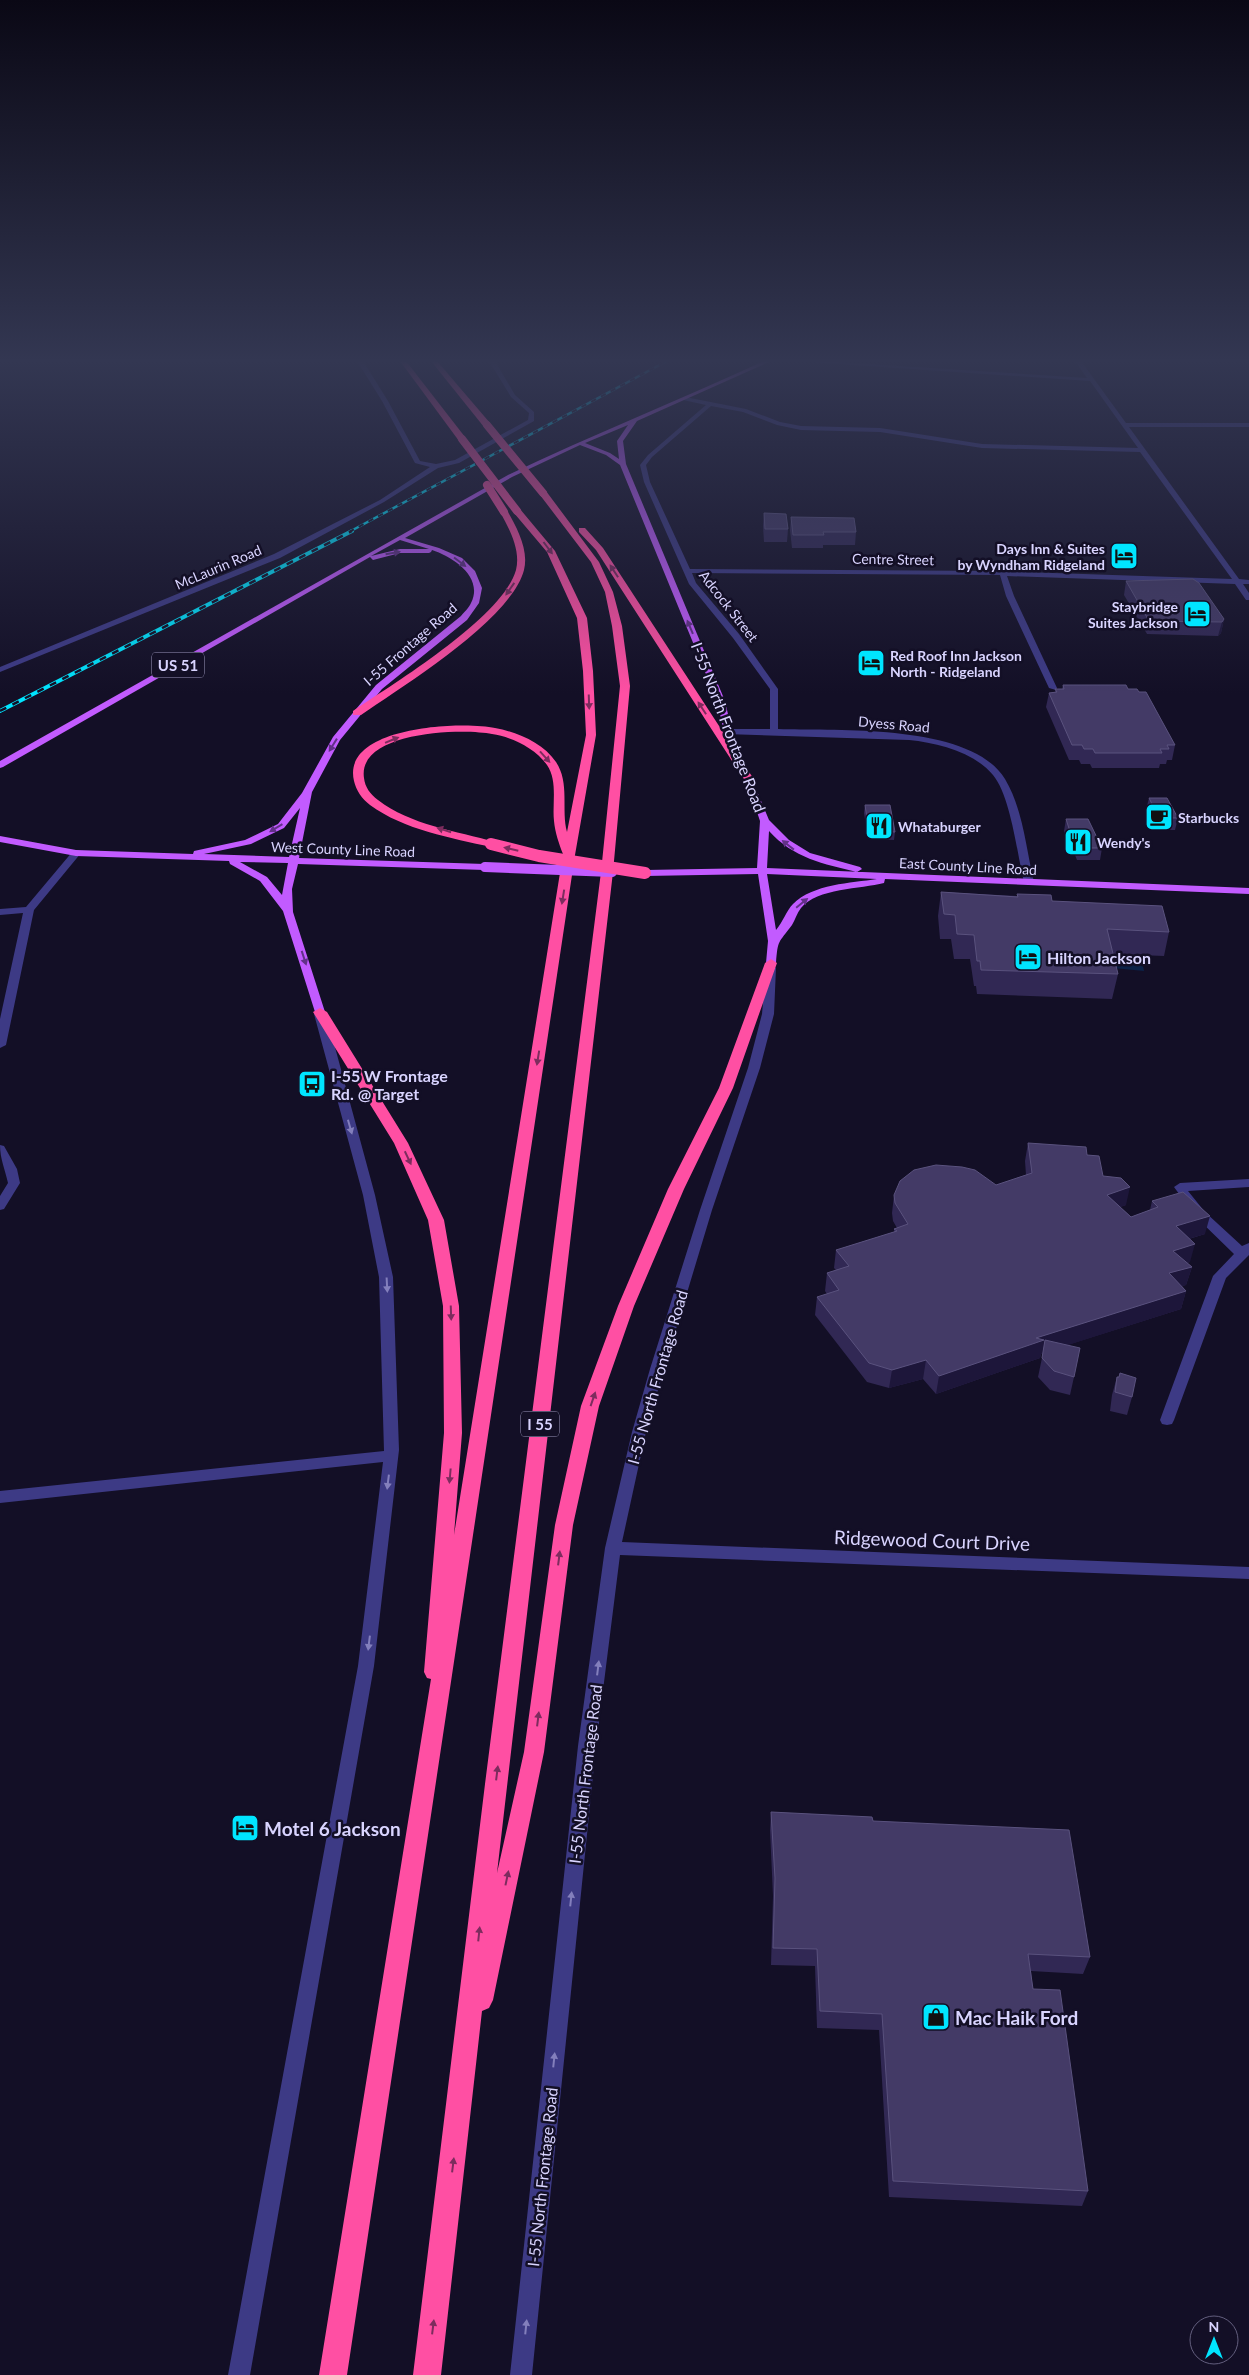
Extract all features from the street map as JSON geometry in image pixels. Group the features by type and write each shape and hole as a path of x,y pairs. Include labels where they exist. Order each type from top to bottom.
{"highway":[{"path":"333,2375 569,855 590,735 588,672 582,618 551,551 510,511 486,483 482,472"},
{"path":"357,713 457,640 496,607 513,586 520,570 519,545 511,523 510,511 486,472"},
{"name":"I 55","path":"427,2375 463,2080 496,1784 607,872 625,686 617,626 609,592 595,562 525,472"},
{"path":"545,495 599,548 748,778"},
{"path":"569,855 560,826 558,783 552,765 540,751 521,740 495,731 444,727 415,731 392,739 370,749 360,760 358,781 363,792 377,804 408,820 539,856 645,873"},
{"path":"463,2080 534,1752 564,1526 590,1406 626,1306 672,1198 726,1088 746,1038 771,963"},
{"path":"320,1012 401,1142 436,1220 451,1306 453,1433 424,1795"}],"main road":[{"name":"US 51","path":"3,763 398,538 519,472"},
{"name":"I-55 North Frontage Road","path":"625,472 721,702 728,732 765,822 762,871 773,941 771,963"},
{"name":"I-55 Frontage Road","path":"288,912 287,889 295,862 307,792 336,739 379,687 464,618 474,603 478,588 471,571 459,560 443,552 398,538"},
{"path":"347,567 378,556 400,551 443,552"},
{"path":"0,770 3,763"},
{"path":"168,858 218,850 256,838 281,826 307,792"},
{"path":"765,822 779,838 794,850 811,858 884,875"},
{"path":"0,830 24,844"},
{"name":"West County Line Road","path":"0,839 76,853 168,858 686,874"},
{"path":"0,843 24,844"},
{"path":"226,859 261,875 278,894 288,912 320,1012"},
{"name":"East County Line Road","path":"686,874 762,871 1249,891"},
{"path":"773,941 788,923 796,907 808,897 829,890 909,877"}],"street":[{"name":"McLaurin Road","path":"0,670 277,556 382,501 427,472"},
{"name":"Adcock Street","path":"645,472 656,503 693,584 742,643 774,689 774,731"},
{"path":"1158,472 1222,563 1240,582 1249,598"},
{"name":"Centre Street","path":"687,571 1002,574 1249,582"},
{"path":"1002,574 1010,596 1053,688"},
{"name":"Dyess Road","path":"728,732 774,731 918,739 939,743 977,758 1000,779 1006,793 1028,882"},
{"path":"0,1046 29,910 76,853"},
{"path":"0,912 29,910"},
{"name":"I-55 North Frontage Road","path":"522,2375 587,1746 613,1548 639,1432 657,1369 706,1210 754,1068 768,1014 771,963"},
{"path":"239,2375 366,1666 391,1456 386,1277 369,1195 320,1012"},
{"path":"0,1148 11,1169 14,1183 0,1206"},
{"path":"1167,1420 1220,1276 1245,1250 1211,1226 1187,1199 1180,1187 1249,1183"},
{"path":"0,1497 391,1456"},
{"name":"Ridgewood Court Drive","path":"613,1548 1249,1573"}],"water":[{"path":"1120,958 1142,961 1144,971 1113,968 1111,960"}],"building":[{"path":"764,513 786,514 788,529 765,529"},
{"path":"791,517 854,518 856,532 823,532 824,535 793,535"},
{"path":"1193,579 1199,583 1224,619 1222,622 1149,621 1126,581"},
{"path":"1063,685 1126,685 1128,689 1146,692 1175,745 1167,745 1169,749 1160,749 1162,753 1095,753 1093,749 1084,749 1082,745 1072,745 1049,693 1057,692 1055,689 1064,689"},
{"path":"1149,798 1167,798 1178,818 1159,818"},
{"name":"Whataburger","path":"865,805 890,805 895,832 869,831"},
{"path":"1066,819 1088,819 1102,848 1079,848 1075,838 1072,838"},
{"path":"941,892 1018,897 1017,894 1051,895 1052,901 1162,906 1169,932 1107,929 1118,974 981,970 980,961 977,961 974,935 957,934 955,915 944,914"},
{"path":"1028,1143 1086,1147 1087,1155 1099,1156 1103,1176 1121,1178 1130,1187 1107,1195 1131,1217 1158,1207 1152,1201 1183,1192 1210,1216 1176,1226 1195,1244 1173,1251 1192,1267 1169,1273 1186,1291 1036,1338 1044,1340 939,1376 926,1360 892,1370 869,1363 817,1297 839,1290 827,1273 849,1266 836,1250 897,1231 894,1229 908,1224 895,1203 894,1195 900,1181 914,1170 936,1165 962,1167 975,1170 996,1185 1032,1173"},
{"path":"1045,1340 1080,1348 1074,1377 1054,1371 1042,1358"},
{"path":"1120,1373 1136,1378 1132,1397 1115,1392 1117,1377 1119,1377"},
{"name":"Mac Haik Ford","path":"771,1812 872,1817 873,1821 1069,1830 1090,1957 1028,1954 1033,1989 1060,1990 1088,2191 893,2181 882,2014 820,2011 817,1949 773,1948 775,1878"}],"railway":[{"path":"349,532 461,472"},
{"path":"0,711 352,531"}],"place":[{"name":"Days Inn & Suites by Wyndham Ridgeland","path":"1124,556"},
{"name":"Staybridge Suites Jackson","path":"1197,614"},
{"name":"Red Roof Inn Jackson North - Ridgeland","path":"871,663"},
{"name":"Starbucks","path":"1159,817"},
{"name":"Whataburger","path":"879,826"},
{"name":"Wendy's","path":"1078,842"},
{"name":"Hilton Jackson","path":"1028,957"},
{"name":"I-55 W Frontage Rd. @ Target","path":"312,1084"},
{"name":"Motel 6 Jackson","path":"245,1828"},
{"name":"Mac Haik Ford","path":"936,2017"}]}
